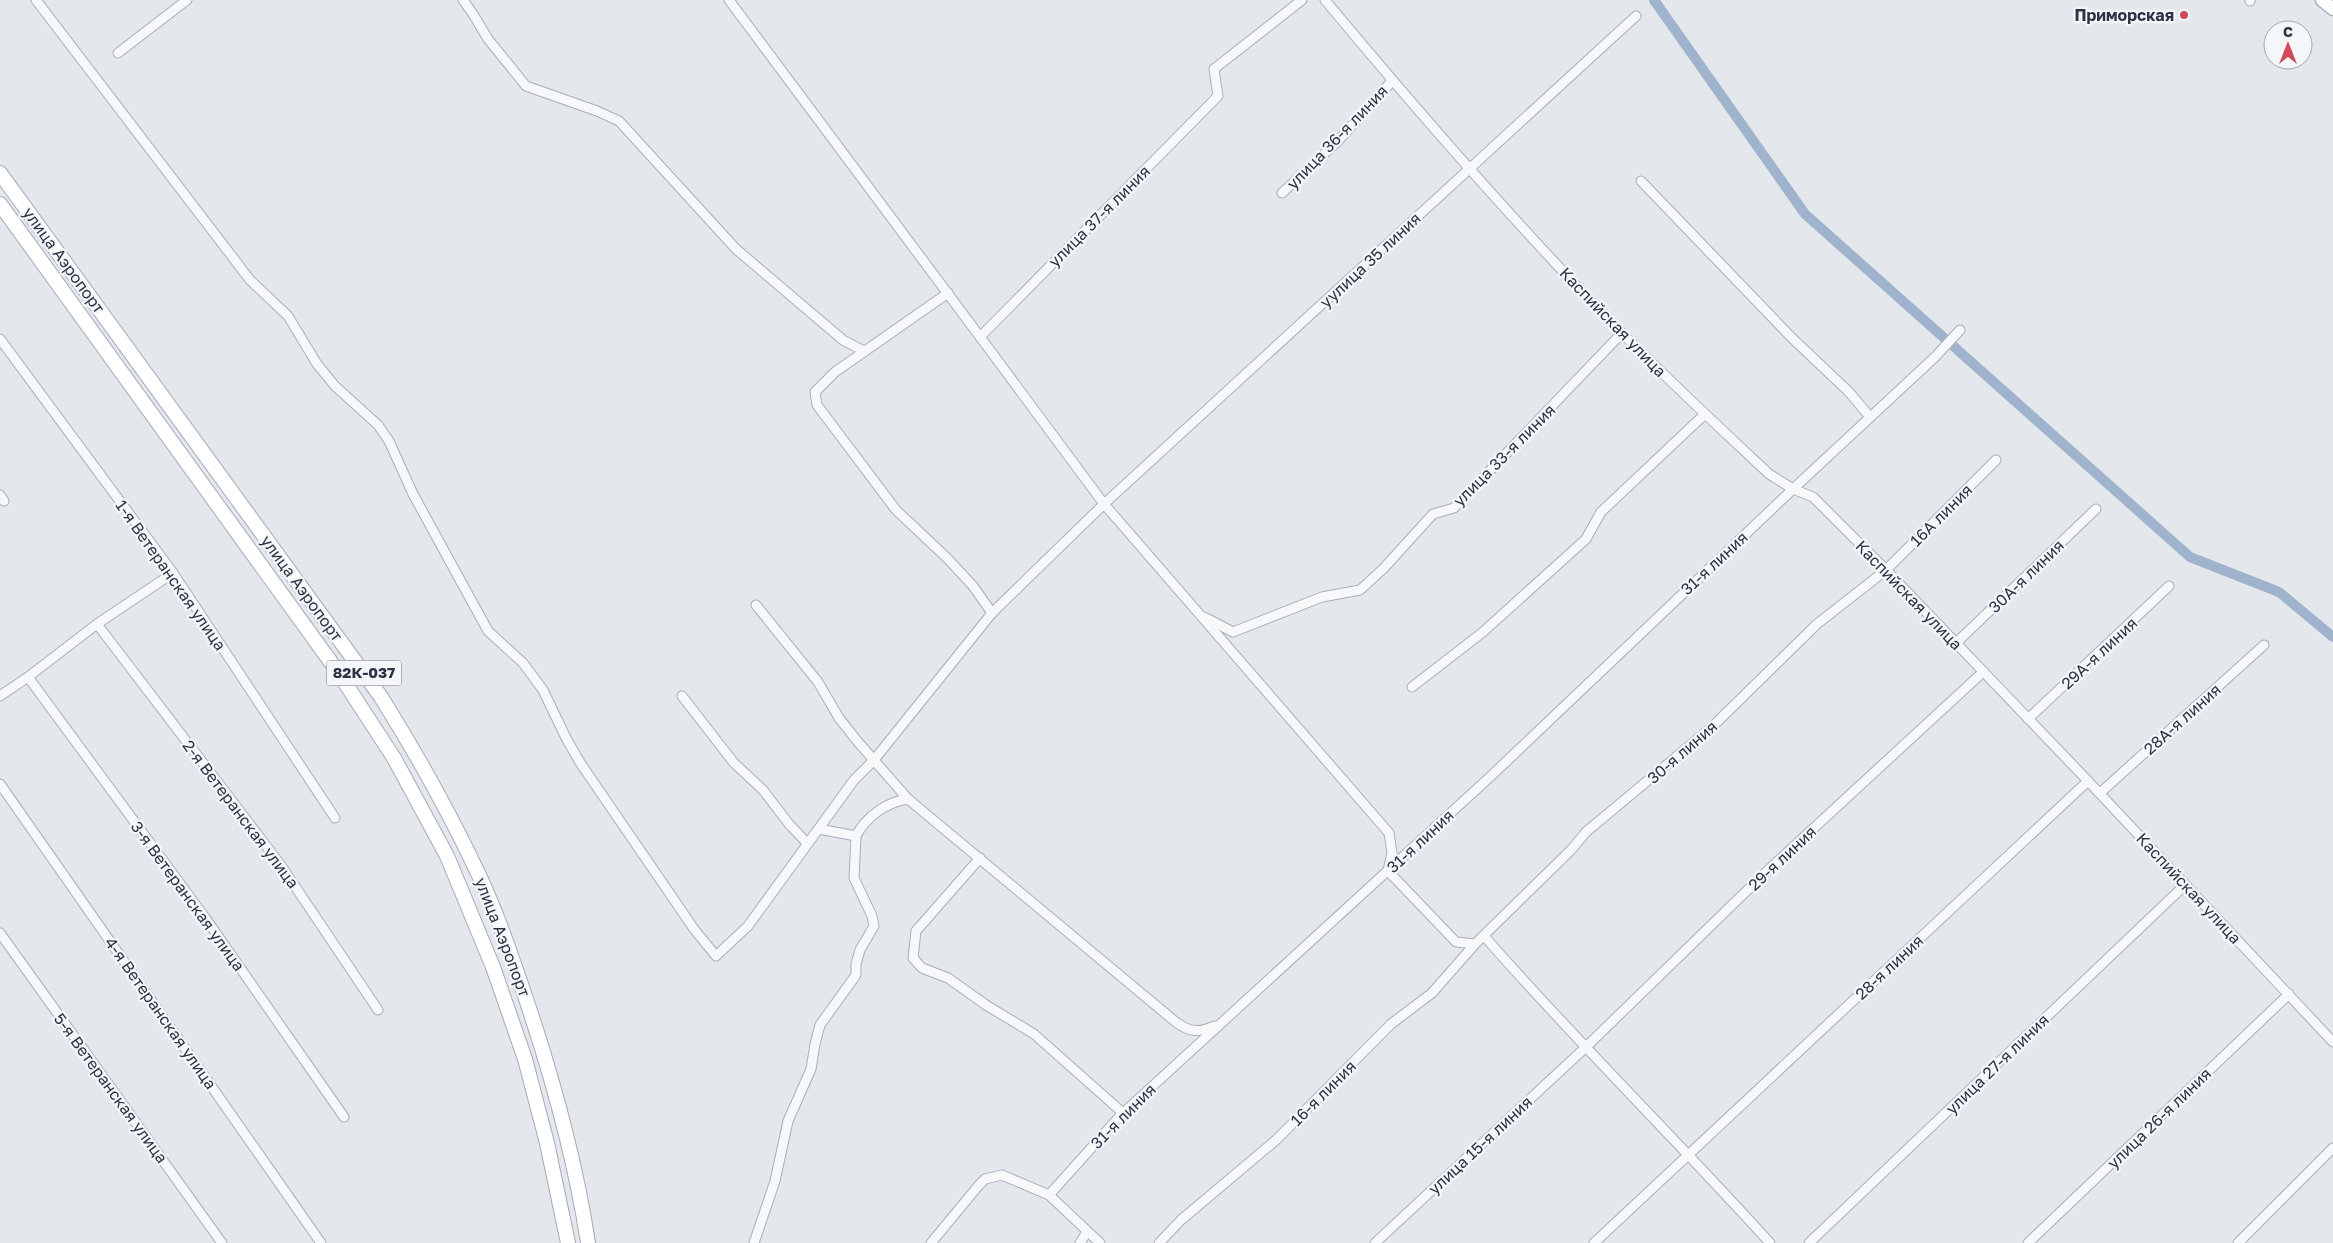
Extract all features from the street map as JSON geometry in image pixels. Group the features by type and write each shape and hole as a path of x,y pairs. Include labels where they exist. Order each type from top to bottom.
{"main road":[{"path":"2322,0 2333,9"},
{"name":"улица Аэропорт","path":"0,173 381,697 419,758 477,871 503,933 550,1071 582,1201 588,1243"},
{"name":"улица Аэропорт","path":"0,204 338,672 394,758 447,856 493,967 525,1059 548,1143 568,1243"}],"street":[{"name":"уулица 35 линия","path":"36,0 250,280 288,316 317,364 334,386 378,425 389,441 413,494 488,631 523,663 543,690 581,764 694,929 716,956 748,926 854,780 874,760 992,613 1104,504 1636,16"},
{"path":"118,53 187,0"},
{"path":"463,0 488,39 526,86 597,111 619,121 736,249 843,340 864,351"},
{"path":"729,0 1104,504 1389,833 1392,854 1388,871 1456,942 1480,939 1689,1154 1770,1243"},
{"name":"улица 37-я линия","path":"980,336 1218,96 1214,69 1302,0"},
{"name":"Каспийская улица","path":"1325,0 1392,80 1470,168 1622,333 1769,474 1793,489 1813,497 1886,570 1982,673 2100,793 2333,1042"},
{"name":"улица 36-я линия","path":"1282,193 1337,142 1392,80"},
{"path":"1641,181 1792,338 1849,392 1870,417"},
{"path":"948,292 864,351 824,382 815,392 817,405 896,510 948,558 973,586 992,613"},
{"name":"31-я линия","path":"1049,1195 1123,1113 1388,871 1935,357 1960,330"},
{"name":"улица 33-я линия","path":"1198,614 1233,632 1322,597 1360,590 1383,569 1433,514 1454,508 1622,333"},
{"name":"1-я Ветеранская улица","path":"0,339 173,573 334,818"},
{"path":"1412,687 1483,632 1586,538 1601,512 1705,414"},
{"name":"16А линия","path":"1886,570 1996,460"},
{"name":"30А-я линия","path":"1955,644 2096,509"},
{"name":"30-я линия","path":"1480,939 1586,832 1712,727 1817,624 1886,570"},
{"path":"0,696 97,624 173,573"},
{"name":"29А-я линия","path":"2028,719 2170,586"},
{"path":"756,605 818,682 839,718 908,798 1184,1028 1202,1031 1223,1021"},
{"name":"2-я Ветеранская улица","path":"97,624 280,864 378,1010"},
{"name":"28А-я линия","path":"2100,793 2264,645"},
{"name":"29-я линия","path":"1586,1047 1765,873 1982,673"},
{"name":"3-я Ветеранская улица","path":"28,677 206,919 344,1117"},
{"path":"682,696 734,763 763,790 807,844"},
{"name":"28-я линия","path":"1594,1243 2088,781"},
{"name":"4-я Ветеранская улица","path":"0,784 321,1243"},
{"path":"754,1243 775,1181 788,1121 811,1069 814,1044 820,1025 856,975 856,964 860,950 874,926 872,916 854,878 856,836 868,818 888,805 908,798"},
{"path":"819,829 856,836"},
{"path":"980,858 916,932 913,958 922,968 948,978 986,1005 1034,1034 1123,1113"},
{"name":"улица 27-я линия","path":"1809,1243 2185,885"},
{"name":"5-я Ветеранская улица","path":"0,933 222,1243"},
{"name":"16-я линия","path":"1159,1243 1181,1220 1276,1140 1391,1024 1432,993 1480,939"},
{"name":"улица 26-я линия","path":"2028,1243 2289,994"},
{"name":"улица 15-я линия","path":"1375,1243 1586,1047"},
{"path":"2238,1243 2333,1148"},
{"path":"931,1243 985,1179 1002,1175 1049,1195 1100,1243"},
{"path":"1080,1243 1087,1232"}],"waterway":[{"path":"1654,0 1805,214 2190,557 2279,592 2333,637"}],"place":[{"name":"Приморская","path":"2184,15"}]}
